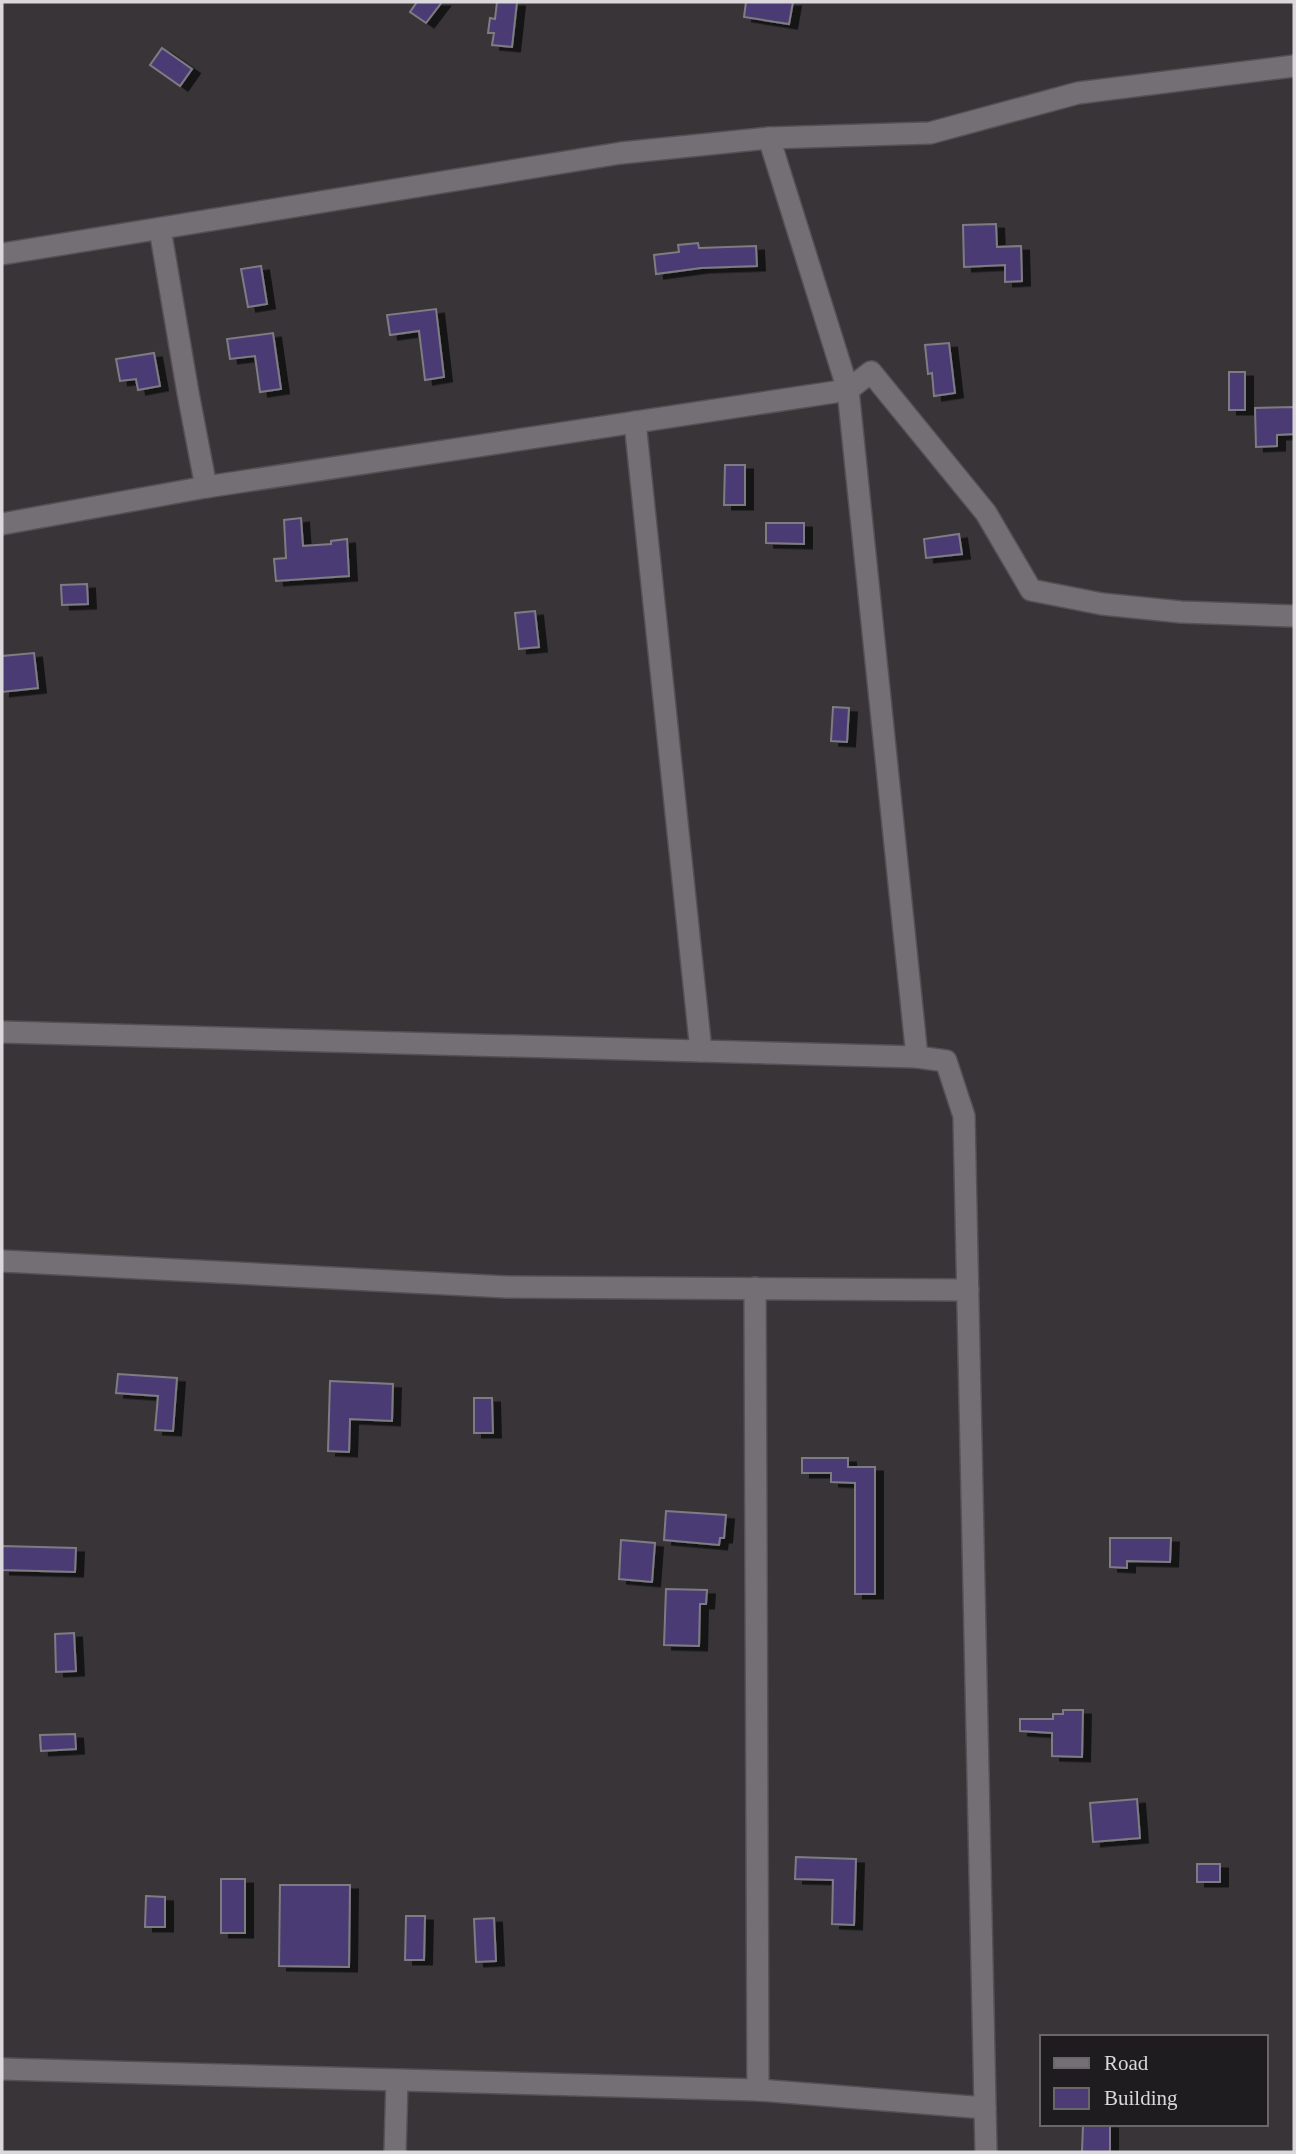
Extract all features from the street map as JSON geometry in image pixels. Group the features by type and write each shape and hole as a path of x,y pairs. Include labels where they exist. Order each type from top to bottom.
{"street":[{"path":"2,254 621,153 769,138 929,133 1078,93 1294,66"},
{"path":"769,138 848,390 917,1057"},
{"path":"160,229 206,486"},
{"path":"2,524 206,486 848,390 871,372 986,513 1031,590 1102,604 1181,612 1294,616"},
{"path":"635,422 701,1051"},
{"path":"2,1032 917,1057 946,1061 964,1116 986,2152"},
{"path":"2,1261 508,1287 968,1290"},
{"path":"755,1288 758,2091"},
{"path":"2,2069 758,2091 985,2108"},
{"path":"395,2152 397,2080"}],"building":[{"path":"417,2 442,2 426,23 410,12"},
{"path":"497,2 517,2 512,47 492,45 494,33 488,33 490,18 495,19"},
{"path":"746,2 793,2 789,24 744,17"},
{"path":"162,48 192,69 180,86 150,65"},
{"path":"996,224 997,247 1021,246 1022,281 1005,282 1005,265 964,267 963,225"},
{"path":"698,243 699,248 756,246 757,266 701,268 656,274 654,255 679,252 678,245"},
{"path":"261,266 267,304 248,307 241,269"},
{"path":"436,309 444,377 425,380 419,331 390,335 387,315"},
{"path":"273,333 281,389 260,392 255,356 230,359 227,339"},
{"path":"949,343 955,393 934,396 925,345"},
{"path":"154,353 160,386 138,390 136,379 120,381 116,359"},
{"path":"1229,372 1245,372 1245,410 1229,410"},
{"path":"1294,407 1294,434 1277,435 1277,446 1256,447 1255,408"},
{"path":"725,465 745,465 745,505 724,505"},
{"path":"301,518 303,546 331,544 331,541 347,539 349,576 276,581 274,559 286,558 284,520"},
{"path":"766,523 804,523 804,544 766,543"},
{"path":"959,534 962,554 926,558 924,539"},
{"path":"87,584 88,604 62,605 61,585"},
{"path":"535,611 539,647 519,649 515,613"},
{"path":"34,653 38,688 2,692 2,656"},
{"path":"833,707 849,708 847,742 831,741"},
{"path":"118,1374 177,1378 173,1431 155,1430 158,1396 116,1393"},
{"path":"330,1381 393,1384 392,1421 350,1419 349,1452 328,1451"},
{"path":"474,1398 492,1398 493,1433 474,1433"},
{"path":"802,1458 848,1458 848,1467 875,1467 875,1594 855,1594 855,1483 831,1482 831,1473 802,1473"},
{"path":"666,1511 726,1515 724,1538 720,1538 719,1545 664,1540"},
{"path":"1110,1538 1171,1538 1170,1562 1127,1561 1127,1568 1110,1567"},
{"path":"621,1540 655,1543 652,1582 619,1579"},
{"path":"2,1546 76,1548 75,1572 2,1570"},
{"path":"666,1589 707,1590 706,1604 700,1604 699,1646 664,1645"},
{"path":"74,1633 76,1671 56,1672 55,1634"},
{"path":"1063,1710 1083,1710 1082,1757 1052,1756 1052,1733 1020,1731 1020,1719 1053,1719 1053,1714 1063,1714"},
{"path":"75,1734 76,1749 41,1751 40,1735"},
{"path":"1137,1799 1140,1838 1093,1842 1090,1803"},
{"path":"796,1857 856,1859 854,1925 832,1924 833,1880 795,1879"},
{"path":"1197,1864 1220,1864 1220,1882 1197,1882"},
{"path":"221,1879 245,1879 245,1933 221,1933"},
{"path":"280,1885 350,1885 349,1967 279,1966"},
{"path":"146,1896 165,1897 165,1927 145,1927"},
{"path":"406,1916 425,1916 424,1960 405,1960"},
{"path":"494,1918 496,1961 476,1962 474,1919"},
{"path":"1083,2126 1110,2126 1110,2152 1082,2152"}]}
